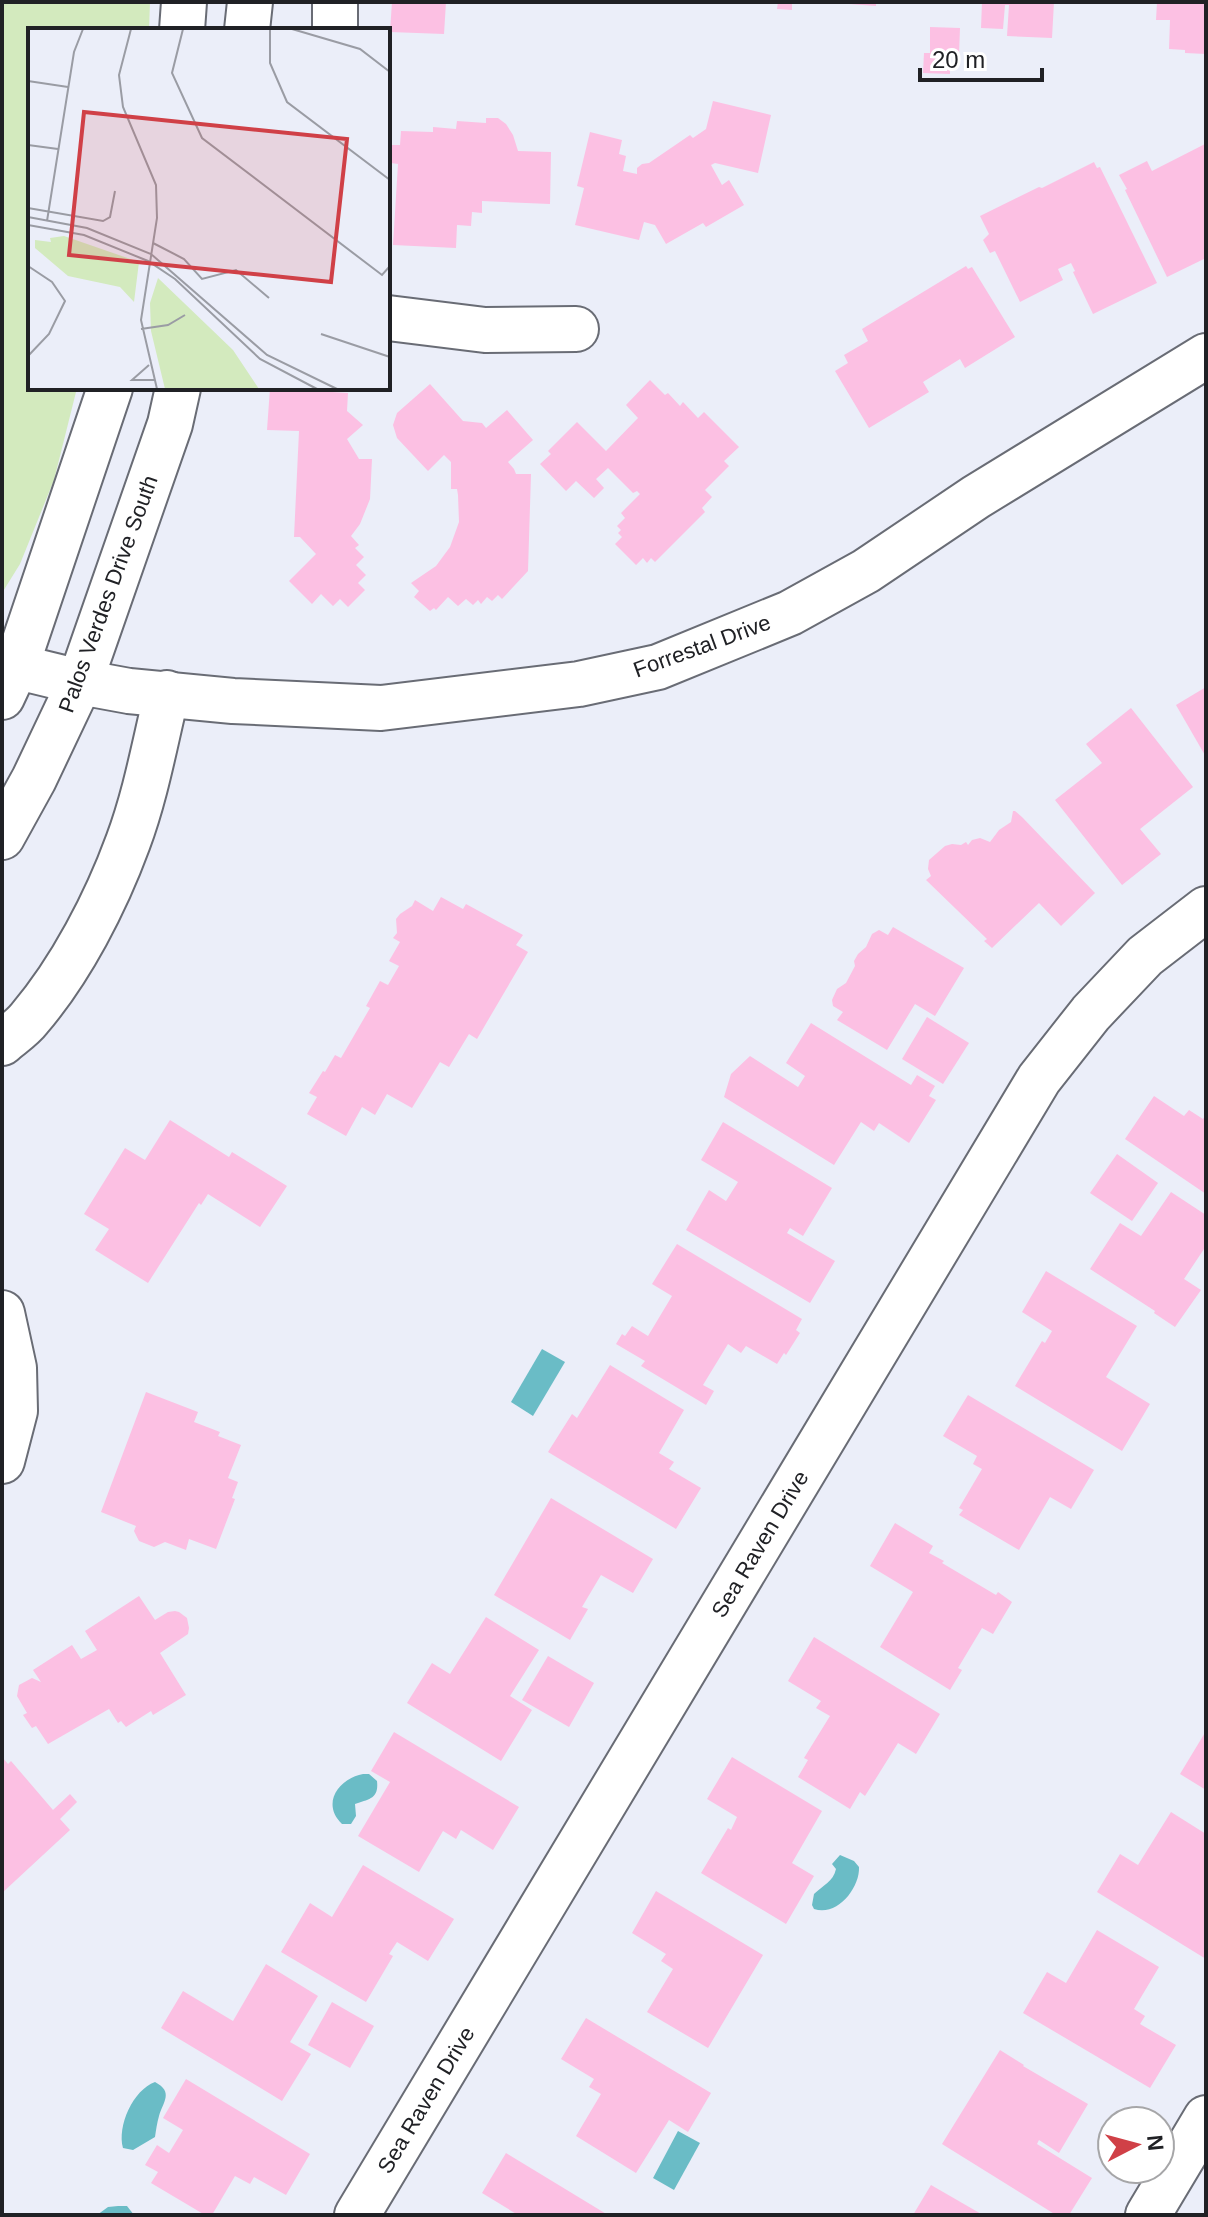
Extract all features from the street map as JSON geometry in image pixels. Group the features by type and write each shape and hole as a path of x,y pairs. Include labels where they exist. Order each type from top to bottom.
{"street":[{"path":"182,28 184,2"},
{"path":"247,28 250,2"},
{"path":"335,2 335,28"},
{"path":"390,318 485,330 576,329"},
{"name":"Forrestal Drive","path":"7,676 233,701 381,708 579,684 658,667 790,613 853,578 976,497 1206,356"},
{"path":"7,676 109,390"},
{"name":"Palos Verdes Drive South","path":"2,837 34,779 80,682 170,424 178,390"},
{"path":"2,1043 28,1020 66,968 100,905 129,841 167,693"},
{"name":"Sea Raven Drive","path":"357,2215 1039,1079 1091,1013 1145,956 1206,909"},
{"path":"2,1313 14,1368 15,1411 2,1461"},
{"path":"1148,2215 1206,2118"}],"green space":[{"path":"2,2 150,2 149,28 28,28 28,390 76,390 54,480 20,564 2,593"}],"water":[{"path":"542,1349 565,1362 533,1416 511,1402"},
{"path":"369,1774 377,1781 375,1795 355,1804 356,1816 351,1824 342,1824 333,1808 335,1793 346,1781"},
{"path":"840,1855 854,1861 859,1867 856,1884 839,1905 831,1909 814,1909 814,1894 833,1877 836,1869 832,1864"},
{"path":"155,2082 166,2093 155,2137 133,2150 123,2148 122,2130 128,2110 140,2093"},
{"path":"678,2131 700,2143 674,2190 653,2178"},
{"path":"127,2206 134,2215 97,2215 108,2207"}],"building":[{"path":"392,2 446,2 444,34 390,32"},
{"path":"778,2 792,2 792,10 777,9"},
{"path":"876,2 876,6 849,4"},
{"path":"982,2 1054,2 1052,38 1007,36 1009,5 1005,5 1003,29 981,28"},
{"path":"1157,2 1206,2 1206,54 1169,49 1170,20 1156,20"},
{"path":"930,27 960,28 959,54 950,54 950,74 923,73 924,53 930,53"},
{"path":"713,101 771,115 758,173 715,163 711,165 722,185 729,180 744,205 706,227 703,223 666,244 655,225 644,222 639,240 575,225 584,188 577,186 590,132 622,140 619,154 626,156 623,171 637,174 637,168 642,164 649,163 690,135 693,138 706,129"},
{"path":"486,118 498,118 506,124 518,151 551,152 550,204 482,201 482,213 472,212 471,226 457,225 456,248 393,245 398,164 391,163 391,145 400,145 401,131 433,132 433,127 456,129 457,121 486,123"},
{"path":"1205,144 1206,258 1167,277 1119,175 1147,161 1152,171"},
{"path":"1094,162 1097,168 1100,167 1157,283 1093,314 1071,263 1058,269 1063,280 1020,302 995,251 990,253 983,240 989,234 980,216"},
{"path":"966,266 968,269 972,267 1015,337 965,368 960,359 923,382 929,392 869,428 835,371 848,363 844,355 868,341 862,329"},
{"path":"650,380 680,406 683,402 698,418 704,412 739,447 724,461 729,466 705,490 712,497 702,508 705,512 655,562 651,558 647,563 643,558 636,565 615,544 622,537 617,526 625,518 621,513 640,494 637,491 633,493 608,468 596,479 604,488 594,498 576,481 566,491 540,464 551,454 548,451 577,422 606,451 638,418 626,405"},
{"path":"430,384 463,421 482,423 486,428 507,410 533,440 508,462 516,474 531,474 528,571 502,599 498,595 492,601 487,597 481,604 478,600 473,605 466,599 458,606 448,597 436,610 430,611 414,597 419,591 411,583 436,566 450,547 459,522 457,489 451,489 451,462 444,455 428,471 397,438 393,425 397,413"},
{"path":"270,390 348,393 347,411 363,425 347,439 359,459 372,459 370,499 360,524 351,536 359,545 355,548 364,557 356,565 366,575 358,583 365,590 348,607 340,599 333,606 321,594 312,604 289,581 316,554 300,537 294,537 299,431 267,430"},
{"path":"1206,687 1206,757 1176,705"},
{"path":"1131,708 1193,787 1140,829 1161,854 1122,885 1055,800 1102,763 1086,744"},
{"path":"1013,811 1095,893 1061,926 1039,903 992,948 984,941 987,939 926,880 931,876 929,860 945,846 966,842 968,845 980,838 990,842 999,830 1011,822"},
{"path":"441,897 463,909 466,904 523,935 516,945 528,952 477,1039 469,1034 449,1067 440,1062 412,1108 387,1094 375,1115 362,1107 346,1136 307,1114 317,1097 309,1093 335,1055 341,1058 370,1008 366,1006 380,981 388,985 399,966 389,961 400,942 393,938 397,933 396,919 415,900 433,911"},
{"path":"893,927 964,968 935,1016 915,1004 887,1050 837,1020 843,1012 833,1006 832,1000 837,989 846,983 855,966 854,961 872,934 879,930 888,935"},
{"path":"927,1017 969,1043 943,1084 902,1059"},
{"path":"811,1023 911,1085 917,1075 935,1086 929,1096 936,1100 909,1143 879,1123 874,1131 861,1122 834,1165 724,1097 731,1074 750,1056 798,1087 805,1076 786,1063"},
{"path":"1154,1096 1184,1116 1189,1110 1203,1119 1206,1114 1206,1194 1125,1139"},
{"path":"170,1120 229,1157 232,1152 287,1186 260,1227 208,1194 201,1205 199,1203 148,1283 95,1250 109,1229 84,1214 125,1148 145,1160"},
{"path":"723,1122 832,1188 803,1236 790,1228 787,1233 835,1261 810,1303 686,1230 709,1190 726,1201 738,1182 701,1160"},
{"path":"1117,1154 1158,1183 1132,1221 1090,1193"},
{"path":"1171,1192 1206,1215 1206,1246 1184,1279 1201,1290 1175,1327 1090,1269 1120,1223 1141,1236"},
{"path":"677,1244 802,1319 796,1330 800,1333 777,1364 746,1346 741,1353 728,1344 703,1385 714,1391 706,1405 641,1366 645,1361 616,1344 632,1326 648,1336 672,1296 652,1284"},
{"path":"1046,1271 1137,1326 1106,1377 1150,1404 1122,1451 1015,1386 1042,1341 1045,1343 1052,1331 1022,1312"},
{"path":"610,1365 684,1410 659,1453 674,1462 669,1469 701,1488 676,1529 548,1452 572,1414 577,1418"},
{"path":"146,1392 198,1412 194,1422 220,1432 218,1436 241,1445 228,1478 238,1482 232,1498 235,1499 216,1549 189,1539 186,1550 165,1542 154,1547 139,1541 134,1531 136,1526 101,1512"},
{"path":"968,1395 1094,1470 1071,1509 1050,1497 1019,1550 959,1515 963,1510 959,1508 982,1469 973,1464 977,1456 943,1436"},
{"path":"551,1498 653,1559 633,1593 601,1575 582,1607 588,1609 570,1640 494,1595"},
{"path":"895,1523 933,1546 929,1553 944,1561 942,1563 1012,1602 993,1634 982,1628 958,1668 962,1670 950,1690 880,1647 913,1592 870,1566"},
{"path":"139,1596 155,1620 175,1611 187,1618 188,1634 160,1653 186,1695 126,1727 121,1721 118,1723 109,1709 48,1744 36,1726 32,1728 23,1715 27,1713 17,1696 19,1685 32,1678 41,1682 33,1670 72,1645 81,1659 97,1650 85,1631"},
{"path":"486,1617 539,1650 510,1696 532,1710 501,1761 407,1703 432,1663 450,1674"},
{"path":"814,1637 940,1714 916,1754 898,1743 865,1796 860,1792 850,1809 798,1777 808,1760 804,1758 830,1716 816,1708 821,1701 788,1681"},
{"path":"548,1656 594,1683 569,1727 522,1700"},
{"path":"1206,1731 1206,1790 1180,1774"},
{"path":"394,1732 519,1807 493,1850 461,1830 456,1839 443,1831 419,1872 358,1836 390,1782 371,1771"},
{"path":"2,1757 8,1764 11,1761 53,1810 70,1794 77,1802 60,1819 70,1830 2,1893"},
{"path":"732,1757 822,1811 792,1863 814,1876 786,1924 701,1873 737,1817 707,1799"},
{"path":"1171,1812 1206,1834 1206,1959 1097,1892 1120,1854 1138,1865"},
{"path":"363,1865 454,1919 428,1961 397,1942 389,1954 393,1956 366,2002 281,1952 310,1903 332,1917"},
{"path":"656,1891 763,1955 708,2048 647,2012 673,1969 661,1961 666,1954 632,1933"},
{"path":"1097,1930 1159,1967 1134,2009 1145,2016 1140,2024 1176,2045 1150,2088 1023,2013 1047,1972 1066,1983"},
{"path":"266,1964 318,1996 290,2042 311,2054 282,2101 161,2028 183,1991 233,2021"},
{"path":"332,2002 374,2026 350,2068 308,2045"},
{"path":"586,2018 711,2093 688,2132 669,2120 636,2173 576,2136 601,2094 589,2087 594,2079 561,2059"},
{"path":"1000,2050 1088,2104 1059,2153 1039,2140 1037,2144 1092,2178 1069,2215 1056,2215 942,2144"},
{"path":"186,2079 310,2154 286,2195 254,2177 250,2184 235,2176 212,2215 205,2215 151,2183 158,2172 145,2165 157,2145 169,2153 183,2130 163,2118"},
{"path":"506,2153 608,2215 518,2215 482,2193"},
{"path":"931,2185 983,2215 913,2215"}]}
